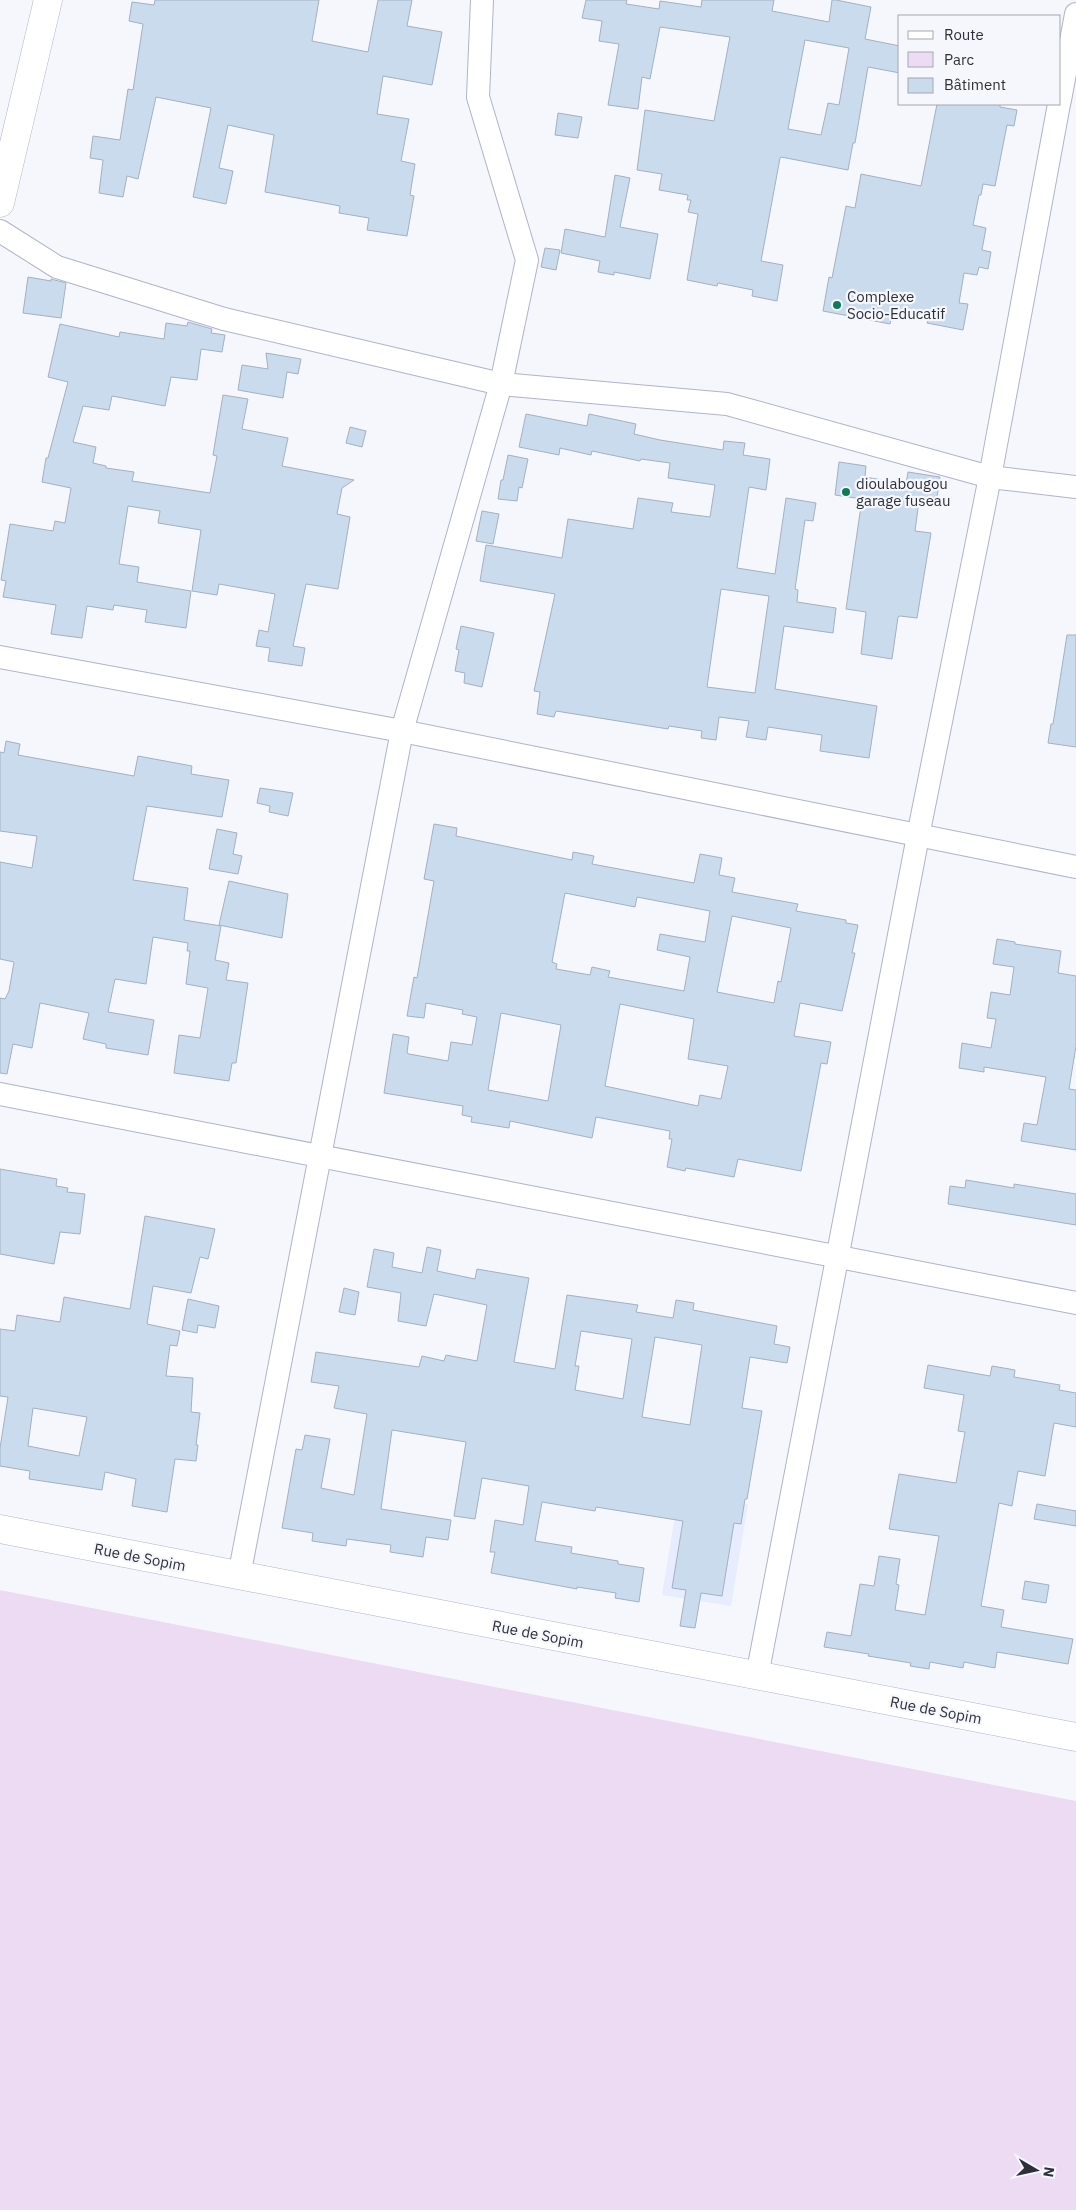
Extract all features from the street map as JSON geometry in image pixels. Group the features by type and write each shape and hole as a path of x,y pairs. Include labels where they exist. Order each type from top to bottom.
{"street":[{"path":"0,202 48,0"},
{"path":"239,1576 402,731 501,384 527,260 478,98 482,0"},
{"path":"1061,95 1076,14"},
{"path":"757,1676 918,836 990,477 1059,105"},
{"path":"0,231 58,267 224,319 501,384 727,404 990,477 1076,487"},
{"path":"0,657 402,731 1076,867"},
{"path":"0,1094 1076,1302"},
{"name":"Rue de Sopim","path":"0,1529 1076,1737"}],"shaded area":[{"path":"679,1492 748,1504 731,1606 662,1595"}],"green space":[{"path":"0,1590 1076,1801 1076,2210 0,2210"}],"building":[{"path":"155,0 319,0 312,41 368,52 378,0 412,0 407,26 442,32 432,85 383,76 377,114 409,119 401,161 415,164 410,195 414,196 407,236 367,230 369,218 339,213 340,206 265,192 274,135 228,125 219,168 233,171 226,204 193,197 211,108 156,97 138,179 127,176 123,197 99,193 103,160 90,158 93,136 120,140 128,89 133,90 143,24 129,21 132,2 154,5"},
{"path":"586,0 627,0 626,4 659,9 660,1 701,7 702,0 774,0 772,11 829,22 832,0 836,0 871,7 865,39 898,46 898,73 868,67 855,143 853,143 848,170 780,158 761,261 783,265 777,301 752,296 753,290 718,283 717,286 687,280 698,214 688,212 691,200 687,200 688,195 659,190 662,174 637,170 645,110 714,121 730,37 660,27 650,79 642,77 638,109 608,105 619,44 599,41 602,21 582,18","holes":["805,40 849,48 839,105 828,103 821,135 788,129"]},
{"path":"937,105 1000,105 1000,107 1017,110 1014,126 1007,125 995,186 983,184 981,195 979,195 973,225 986,228 982,250 991,252 988,269 979,267 977,275 964,273 959,303 968,304 963,330 927,323 928,320 892,313 890,324 823,311 829,277 832,278 846,206 855,208 861,174 921,186"},
{"path":"558,113 582,117 578,138 555,135"},
{"path":"615,175 630,178 620,227 658,234 650,279 614,272 614,275 598,272 600,261 561,253 565,229 605,237"},
{"path":"545,248 560,250 556,270 541,267"},
{"path":"28,277 51,281 51,279 66,283 61,318 23,313"},
{"path":"188,322 212,329 211,333 225,335 222,352 201,349 197,380 171,377 165,406 112,396 109,410 83,406 73,442 96,447 93,463 106,466 106,468 134,472 132,481 210,493 217,456 213,455 223,395 248,399 242,429 288,438 282,466 354,480 342,488 337,514 350,517 338,589 306,584 293,646 305,648 302,666 268,661 270,648 256,646 259,630 268,632 275,594 219,584 217,595 192,591 201,530 158,523 160,511 128,506 119,564 139,567 137,582 191,591 186,628 145,622 147,610 114,605 113,610 87,606 82,638 51,634 56,605 3,597 6,581 1,580 10,524 53,531 55,521 65,523 71,488 42,482 46,458 48,458 68,382 48,377 60,324 119,337 120,332 164,339 166,323 187,326"},
{"path":"266,353 301,359 298,374 287,372 283,398 238,390 242,365 268,369"},
{"path":"526,414 587,426 589,414 636,424 634,434 660,440 723,450 724,441 745,443 743,455 770,459 766,490 749,487 737,568 775,574 786,498 816,503 813,521 805,520 795,589 798,590 797,602 836,608 833,633 784,626 775,689 877,706 869,758 820,751 822,735 768,727 766,740 746,737 749,721 719,717 716,740 701,738 702,731 669,726 668,729 556,711 554,717 537,714 540,692 534,691 555,594 480,581 486,545 562,558 568,519 633,529 638,498 673,503 671,512 710,517 715,485 668,478 670,463 641,459 640,461 592,451 591,455 560,448 559,455 519,447","holes":["721,589 769,596 755,693 707,687"]},
{"path":"350,427 366,431 362,447 346,443"},
{"path":"508,455 528,459 522,488 519,487 517,501 498,499"},
{"path":"839,462 866,466 865,477 906,484 908,472 940,477 936,504 919,501 915,531 931,533 917,618 898,617 892,659 861,654 866,612 846,609 862,499 835,495"},
{"path":"482,511 499,514 493,544 476,541"},
{"path":"461,626 494,633 482,687 464,683 465,673 455,671 459,650 456,649"},
{"path":"1067,635 1076,635 1076,747 1048,743 1051,724 1053,724"},
{"path":"6,741 20,744 18,755 134,776 138,756 192,766 191,774 229,780 222,817 147,806 133,880 188,888 184,920 221,926 215,960 229,963 226,980 248,983 236,1063 232,1063 229,1081 174,1073 179,1035 200,1038 208,988 186,984 190,951 187,951 188,943 153,937 146,984 115,979 108,1012 154,1020 148,1055 106,1048 106,1044 83,1039 89,1013 40,1003 32,1048 13,1044 7,1074 0,1073 0,998 5,999 9,991 14,962 0,959 0,862 32,868 37,836 0,831 0,752 4,753"},
{"path":"260,788 293,793 288,816 269,812 270,806 257,803"},
{"path":"434,824 457,828 456,836 572,860 573,852 594,856 592,864 694,883 700,854 722,858 719,875 735,878 732,892 798,904 796,911 846,920 846,923 858,925 852,953 855,953 842,1011 800,1003 794,1036 831,1042 827,1064 821,1063 801,1171 738,1159 734,1177 686,1168 685,1171 667,1167 672,1139 669,1139 670,1131 596,1117 592,1138 510,1121 509,1128 471,1122 472,1117 462,1115 463,1106 384,1093 393,1034 409,1037 407,1053 409,1054 448,1061 451,1042 472,1045 477,1017 462,1014 463,1010 426,1003 424,1018 407,1016 414,977 417,978 434,881 424,879","holes":["565,893 635,907 637,897 710,911 705,942 660,934 657,950 690,957 684,991 608,977 610,971 592,967 590,975 556,969 557,964 552,962","732,916 791,928 781,982 778,981 774,1003 717,992","620,1004 694,1019 688,1059 728,1066 721,1099 700,1095 698,1106 605,1086","501,1013 561,1025 548,1101 488,1090"]},
{"path":"217,829 237,833 233,854 242,856 238,874 209,869"},
{"path":"229,881 288,894 282,938 219,925"},
{"path":"997,939 1015,942 1015,944 1061,951 1058,973 1076,976 1076,1046 1069,1089 1076,1090 1076,1150 1021,1141 1024,1123 1037,1125 1046,1077 984,1067 984,1072 959,1068 962,1043 991,1048 996,1019 987,1018 991,992 1010,995 1014,967 993,964"},
{"path":"0,1169 57,1179 56,1186 68,1188 67,1192 85,1194 80,1234 60,1232 54,1264 0,1254"},
{"path":"966,1180 1014,1188 1014,1184 1076,1194 1076,1225 948,1204 950,1186 965,1188"},
{"path":"145,1216 215,1229 208,1259 200,1257 191,1293 153,1286 147,1324 180,1331 177,1346 170,1345 166,1376 193,1378 191,1412 200,1413 196,1461 175,1459 167,1512 132,1506 136,1479 105,1472 102,1490 29,1479 30,1471 0,1466 0,1448 8,1397 0,1396 0,1329 15,1331 17,1315 60,1322 64,1297 130,1309","holes":["33,1408 87,1417 79,1456 28,1446"]},
{"path":"427,1247 441,1250 437,1271 475,1279 477,1269 529,1278 514,1362 555,1369 567,1295 638,1305 636,1312 673,1318 676,1300 694,1303 693,1310 777,1326 774,1344 790,1347 787,1363 750,1357 742,1408 762,1411 747,1499 745,1499 741,1524 734,1523 722,1596 701,1593 695,1628 680,1626 686,1590 672,1588 683,1521 596,1507 595,1511 542,1502 535,1541 572,1547 571,1553 618,1561 618,1564 644,1568 639,1602 615,1598 616,1593 577,1587 577,1589 491,1573 495,1552 490,1552 495,1520 523,1525 529,1486 482,1478 475,1519 454,1516 466,1442 392,1430 381,1509 451,1520 448,1540 426,1537 423,1557 390,1552 391,1545 347,1539 346,1546 312,1541 313,1533 282,1528 296,1449 302,1450 305,1435 330,1439 321,1488 354,1495 367,1414 334,1408 339,1386 311,1382 316,1352 419,1367 422,1356 444,1361 446,1355 477,1361 487,1305 434,1294 426,1326 398,1321 401,1293 367,1287 374,1249 394,1253 392,1267 422,1273","holes":["581,1331 632,1339 623,1399 575,1390 579,1366 575,1366","655,1337 702,1345 690,1425 642,1417"]},
{"path":"344,1288 359,1292 355,1315 339,1312"},
{"path":"188,1299 219,1306 215,1328 198,1325 197,1333 182,1330"},
{"path":"928,1365 990,1376 992,1366 1015,1370 1014,1377 1060,1385 1059,1390 1076,1393 1076,1427 1054,1423 1045,1476 1018,1471 1012,1506 999,1503 981,1606 1004,1610 1001,1627 1073,1639 1068,1664 997,1652 995,1668 964,1662 963,1668 930,1662 929,1669 910,1666 911,1663 868,1656 869,1654 824,1647 827,1632 851,1636 860,1584 874,1586 879,1556 900,1559 896,1584 899,1585 895,1610 925,1615 939,1536 889,1529 899,1474 956,1483 965,1432 958,1431 964,1395 924,1388"},
{"path":"1037,1504 1076,1511 1076,1526 1034,1519"},
{"path":"1025,1581 1049,1585 1046,1603 1022,1599"}],"place":[{"name":"Complexe Socio-Educatif","path":"837,305"},
{"name":"dioulabougou garage fuseau","path":"846,492"}]}
